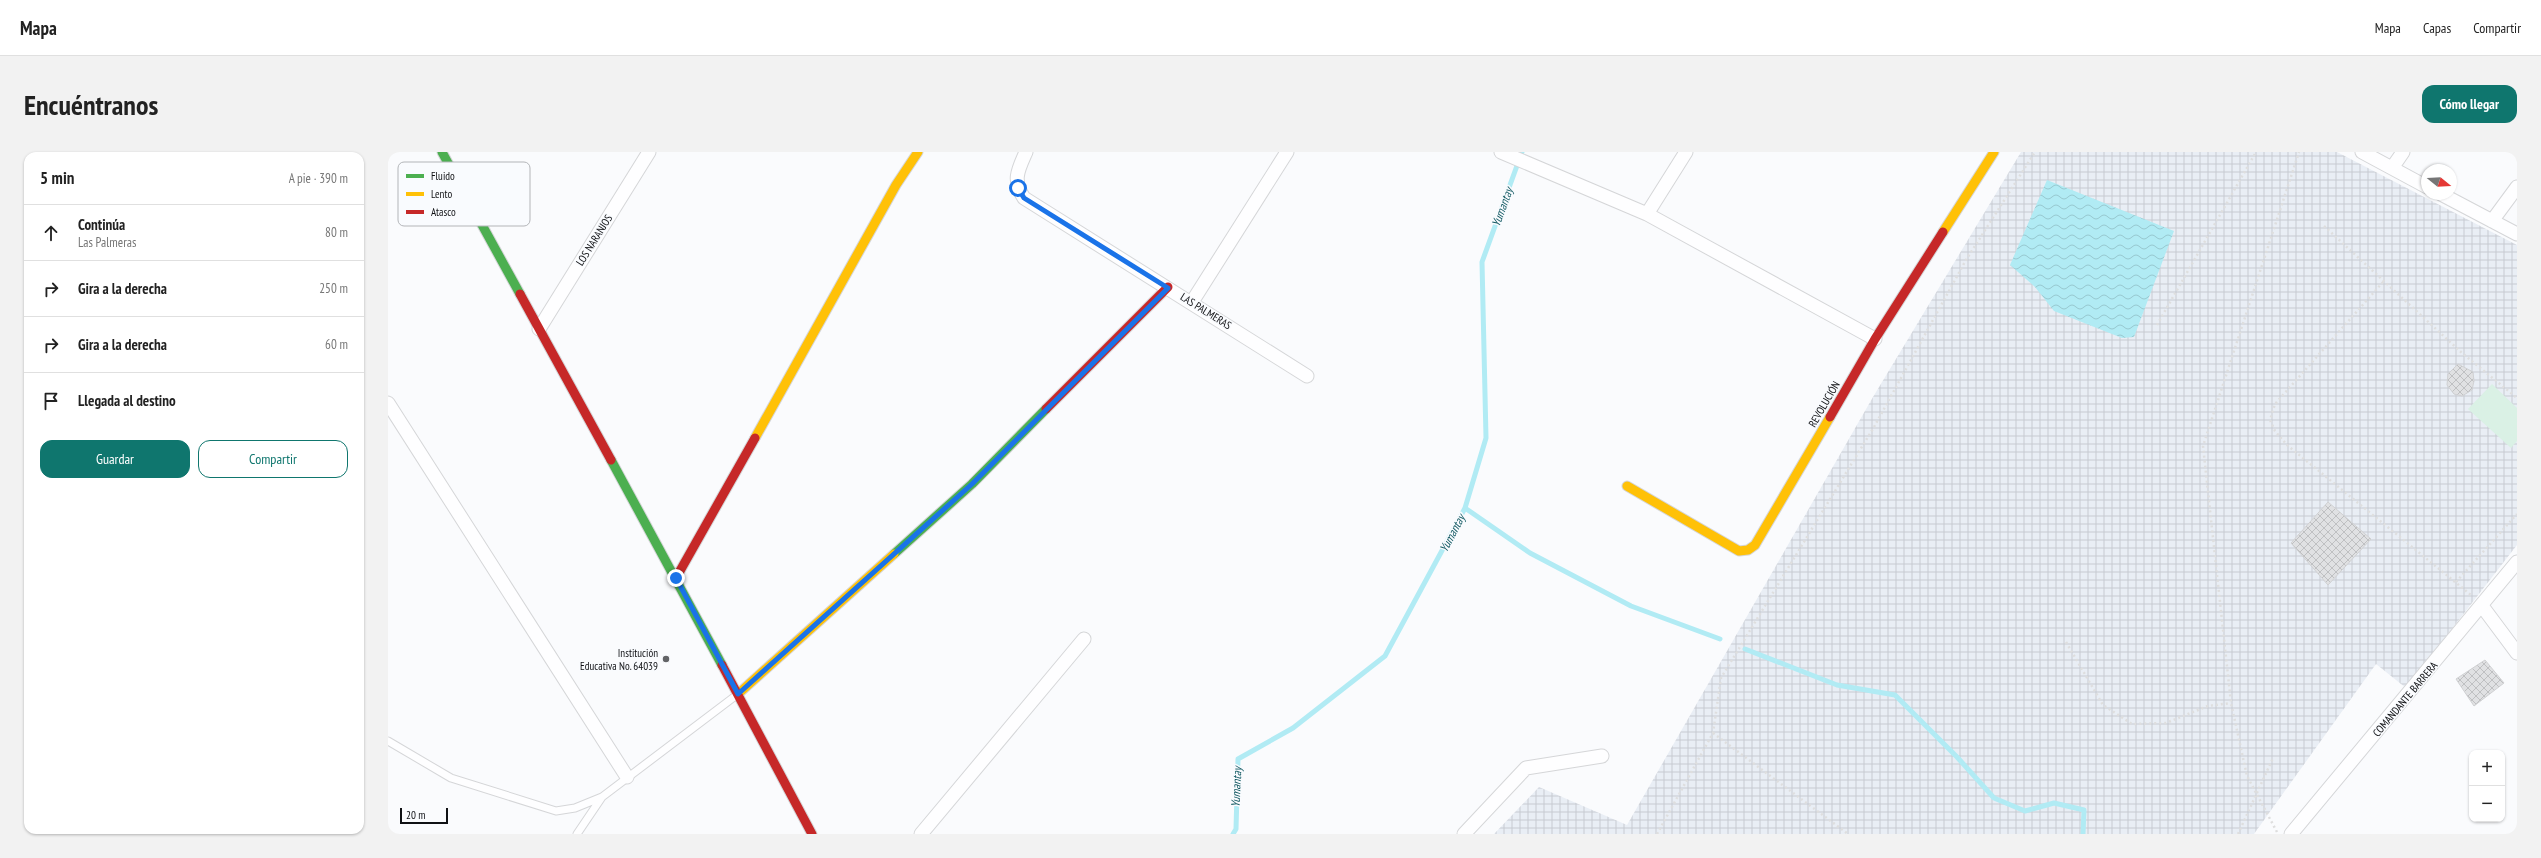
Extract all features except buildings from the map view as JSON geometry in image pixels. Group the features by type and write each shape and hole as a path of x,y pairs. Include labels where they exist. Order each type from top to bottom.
{"street":[{"path":"442,152 447,162"},
{"name":"LOS NARANJOS","path":"539,329 648,152"},
{"path":"676,578 896,185 918,152"},
{"name":"LAS PALMERAS","path":"1026,152 1016,176 1018,188 1024,198 1192,302 1307,376"},
{"path":"1192,302 1287,152"},
{"path":"1501,152 1552,172 1647,214 1875,339"},
{"path":"1647,214 1686,152"},
{"name":"REVOLUCIÓN","path":"1627,486 1739,551 1748,550 1755,545 1875,339 1994,152"},
{"path":"2362,152 2421,184"},
{"path":"2392,168 2403,152"},
{"path":"2492,221 2517,187"},
{"path":"2452,200 2517,234"},
{"path":"483,226 676,578 812,834"},
{"path":"738,694 972,484 1168,288"},
{"path":"388,403 627,777"},
{"name":"COMANDANTE BARRERA","path":"2291,834 2517,562"},
{"path":"2482,606 2517,653"},
{"path":"921,834 1084,639"},
{"path":"1464,834 1526,768 1602,756"}],"lane":[{"path":"388,741 451,778 556,811 575,808 602,797 738,694"},
{"path":"577,834 602,797"}],"path":[{"path":"1657,834 1714,733 1721,678 1874,427 1966,260 2035,152"},
{"path":"2157,325 2256,152"},
{"path":"2278,834 2247,776 2231,703 2204,446 2299,152"},
{"path":"2324,226 2383,282 2462,353 2517,398"},
{"path":"2383,282 2275,404 2270,420 2275,431 2287,445 2456,582 2482,606"},
{"path":"2456,582 2517,514"},
{"path":"2066,642 2103,705 2132,724 2166,723 2208,706 2231,703"},
{"path":"1714,733 1848,834"},
{"path":"2238,834 2273,758"}],"shaded area":[{"path":"2021,152 2337,152 2421,195 2421,200 2430,200 2517,245 2517,545 2406,688 2376,664 2254,834 1494,834 1539,787 1627,825 1873,397"}],"green space":[{"path":"2492,384 2517,408 2517,441 2511,448 2468,409"}],"water":[{"path":"2047,180 2174,231 2134,337 2122,338 2054,311 2035,287 2010,265"}],"waterway":[{"name":"Yumantay","path":"1233,834 1236,829 1238,759 1293,728 1385,656 1465,508 1486,438 1482,262 1522,152"},
{"path":"1465,508 1530,553 1631,606 1720,639"},
{"path":"1745,649 1837,685 1895,695 1957,757 1994,798 2025,811 2054,803 2084,810 2083,834"}],"traffic: fast":[{"path":"442,152 447,162"},
{"path":"483,226 520,294"},
{"path":"894,554 972,484 1046,409"},
{"path":"611,460 722,665"}],"traffic: slow":[{"path":"755,438 896,185 918,152"},
{"path":"1943,232 1994,152"},
{"path":"1627,486 1739,551 1748,550 1755,545 1830,417"},
{"path":"738,694 894,554"}],"traffic: jam":[{"path":"1830,417 1875,339 1943,232"},
{"path":"1046,409 1168,287"},
{"path":"520,294 611,460"},
{"path":"676,578 755,438"},
{"path":"722,665 812,834"}],"place":[{"name":"Institución Educativa No. 64039","path":"666,659"}],"route":[{"path":"676,578 738,694 972,484 1168,288 1024,198 1018,188"}]}
